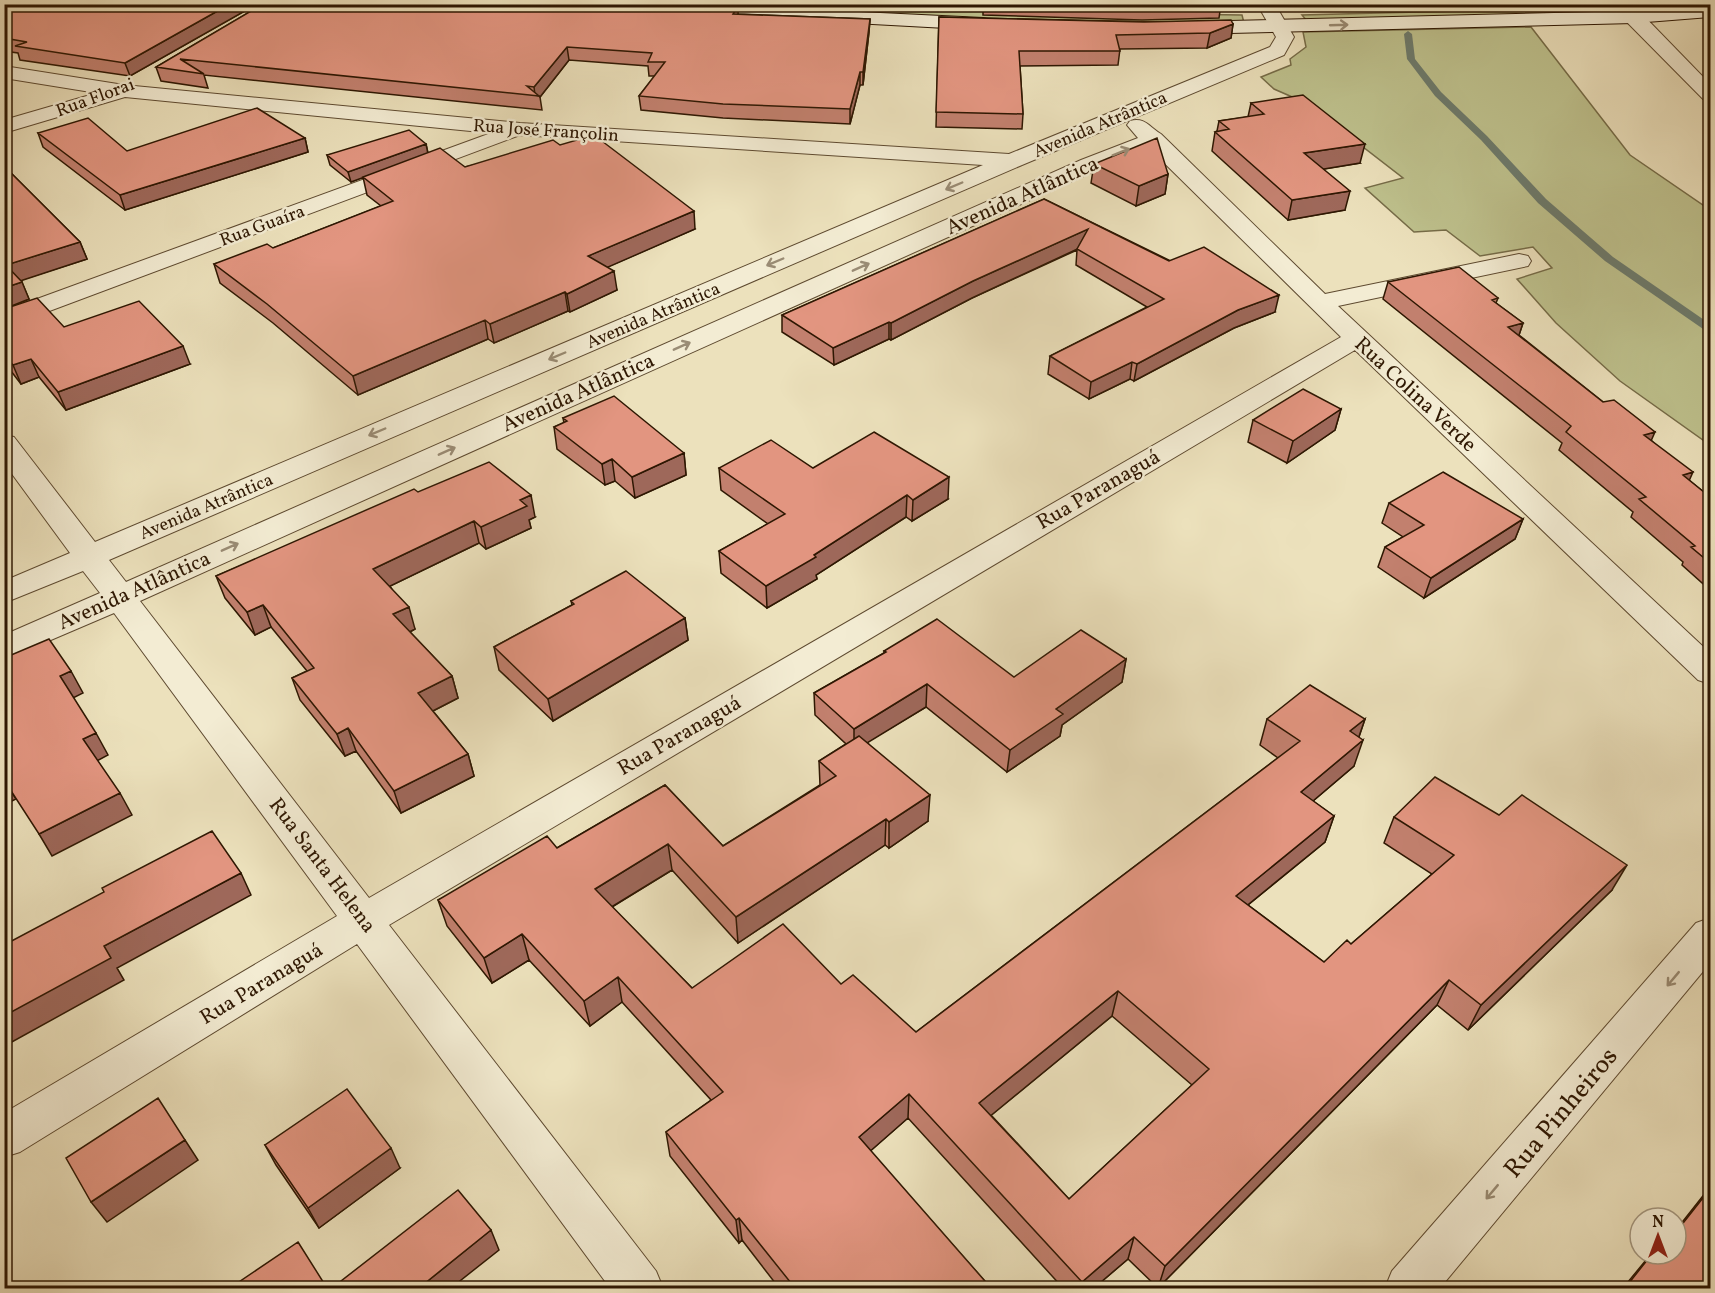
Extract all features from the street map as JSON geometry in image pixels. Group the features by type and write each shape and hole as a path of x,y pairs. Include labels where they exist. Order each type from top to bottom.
{"street":[{"path":"1267,6 1281,26"},
{"path":"1245,8 1291,7"},
{"path":"679,10 780,9 1005,25"},
{"path":"1626,10 1710,95"},
{"path":"1173,28 1281,26 1626,10 1710,11"},
{"name":"Avenida Atrântica","path":"4,593 1014,160 1277,51 1285,37 1281,26"},
{"name":"Rua José Françolin","path":"4,72 124,91 520,129 1089,165"},
{"name":"Rua Florai","path":"4,127 124,91 154,74"},
{"name":"Rua Colina Verde","path":"1124,114 1153,139 1357,338 1710,672"},
{"name":"Rua Guaíra","path":"4,320 520,129"},
{"name":"Avenida Atlântica","path":"4,649 1089,165 1153,139"},
{"path":"1321,302 1519,261"},
{"name":"Rua Paranaguá","path":"4,1137 364,920 1357,338"},
{"name":"Rua Santa Helena","path":"4,443 639,1288"},
{"name":"Rua Pinheiros","path":"1409,1288 1710,935"}],"green space":[{"path":"811,5 1024,12 1242,15 1244,23 1025,20 810,12"},
{"path":"1609,7 1615,13 1307,21 1302,15"},
{"path":"1531,27 1630,155 1710,210 1710,445 1620,381 1556,323 1517,279 1552,268 1533,247 1480,256 1446,230 1414,232 1365,188 1403,178 1306,103 1274,89 1261,77 1291,65 1290,59 1306,47 1303,32"}],"building":[{"path":"4,4 230,4 125,63 15,46 27,42 4,38"},
{"path":"263,4 706,4 738,6 733,14 870,19 863,72 860,72 850,109 723,104 639,96 665,62 648,62 652,53 567,47 534,87 527,86 539,96 180,59 204,74 156,67"},
{"path":"1100,4 1198,4 1144,6"},
{"path":"939,17 1144,22 1231,20 1233,24 1210,33 1116,35 1120,51 1019,51 1023,114 936,112"},
{"path":"1303,95 1365,144 1304,153 1350,191 1292,200 1215,132 1229,129 1219,121 1264,114 1251,103"},
{"path":"257,108 305,138 120,195 38,133 88,118 127,151"},
{"path":"409,130 426,144 348,172 327,155"},
{"path":"594,135 694,211 588,256 614,271 567,294 565,292 490,324 485,320 353,376 267,304 214,264 267,244 273,248 393,201 363,177 440,148 465,167 553,140 560,145"},
{"path":"1157,138 1168,174 1139,186 1094,164"},
{"path":"4,166 80,242 6,265 22,282 4,288"},
{"path":"1044,199 1169,261 1204,247 1279,295 1238,310 1137,364 1132,362 1091,382 1050,356 1164,299 1077,249 1088,229 973,281 891,323 833,348 782,315"},
{"path":"1459,267 1498,298 1492,300 1523,323 1508,327 1603,402 1614,400 1655,432 1644,435 1693,472 1683,475 1710,497 1710,563 1691,547 1695,546 1639,499 1646,497 1566,432 1571,426 1388,282"},
{"path":"37,298 64,327 139,301 183,346 58,392 31,359 13,365 4,355 4,309"},
{"path":"1303,389 1341,409 1293,441 1253,420"},
{"path":"614,396 684,453 632,477 612,459 602,464 554,427 567,421 563,418"},
{"path":"874,432 949,477 913,500 907,495 814,555 816,557 766,586 719,551 785,514 719,468 771,440 813,468"},
{"path":"489,462 531,495 520,500 527,506 481,527 474,521 373,569 409,607 393,614 452,676 418,693 468,754 394,791 348,728 337,734 292,678 314,668 263,605 247,612 216,576 414,489 418,492"},
{"path":"1443,472 1523,519 1431,578 1385,547 1424,525 1389,503"},
{"path":"626,571 685,618 548,699 494,647 574,604 571,601"},
{"path":"937,619 1014,677 1081,630 1126,659 1056,709 1063,714 1010,750 927,684 854,729 814,693 886,652 884,651"},
{"path":"49,639 71,671 60,676 96,733 83,739 120,793 39,834 4,780 4,658"},
{"path":"1310,685 1365,719 1350,731 1363,740 1301,792 1334,816 1236,896 1324,962 1347,940 1351,944 1454,855 1394,817 1435,777 1499,815 1522,795 1627,865 1481,1005 1449,980 1165,1266 1134,1237 1082,1282 909,1094 859,1137 991,1288 795,1288 739,1218 736,1220 666,1132 723,1092 618,977 584,1001 522,934 484,958 438,900 547,836 557,848 665,785 723,846 836,776 819,761 859,736 930,795 889,822 886,819 736,917 668,844 595,889 692,988 783,924 841,984 853,975 916,1032 1300,741 1267,719","holes":["1118,991 1209,1069 1069,1199 979,1103"]},
{"path":"212,831 241,873 104,946 111,958 4,1016 4,945 104,892 102,888"},
{"path":"347,1089 391,1148 308,1208 265,1145"},
{"path":"158,1098 185,1140 91,1202 66,1158"},
{"path":"1710,1189 1710,1288 1625,1288 1642,1266 1688,1266 1688,1217"},
{"path":"458,1190 491,1230 419,1288 332,1288"},
{"path":"298,1242 327,1288 230,1288"}],"waterway":[{"path":"1408,34 1411,59 1438,94 1484,138 1542,201 1609,259 1710,329"}]}
